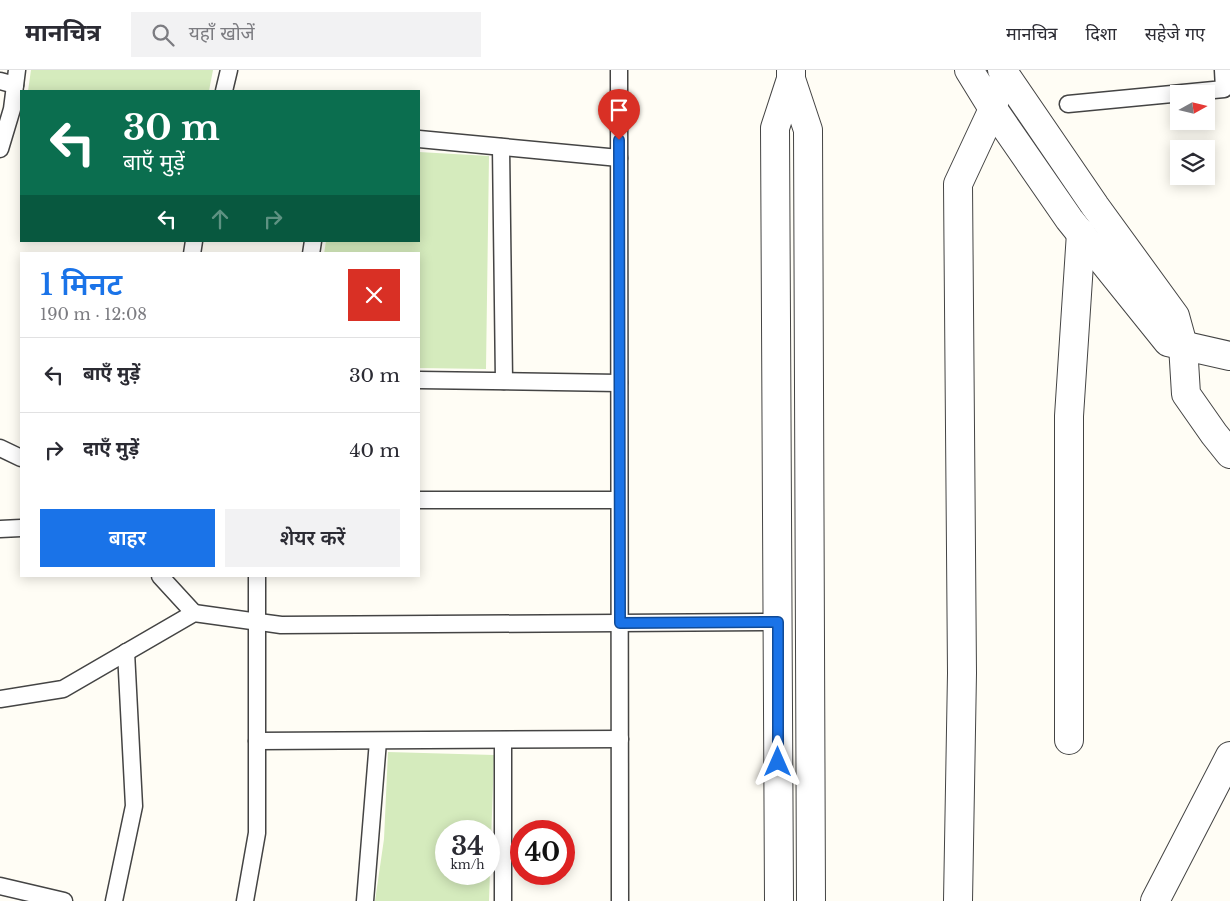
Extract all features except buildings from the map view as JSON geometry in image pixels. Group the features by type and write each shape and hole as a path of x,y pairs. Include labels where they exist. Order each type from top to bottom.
{"street":[{"path":"969,70 993,109 1081,233 1168,342 1230,356"},
{"path":"958,901 962,673 958,184 993,109 1001,70"},
{"path":"1001,70 1175,316 1183,345 1186,394 1230,454"},
{"path":"779,901 775,128 791,75"},
{"path":"791,75 808,130 811,901"},
{"path":"1069,740 1069,416 1081,233"},
{"path":"1155,901 1230,756"}],"lane":[{"path":"224,90 229,70"},
{"path":"619,70 620,901"},
{"path":"1068,104 1224,89 1223,70"},
{"path":"0,149 17,110 11,79"},
{"path":"420,139 619,158"},
{"path":"501,147 504,381"},
{"path":"420,380 619,383"},
{"path":"0,448 20,458"},
{"path":"420,500 619,500"},
{"path":"0,529 20,528"},
{"path":"161,577 194,613"},
{"path":"245,901 256,833 257,577"},
{"path":"0,699 63,689 194,613 281,625 778,622"},
{"path":"114,901 134,806 126,652"},
{"path":"257,741 620,739"},
{"path":"503,740 503,901"},
{"path":"364,901 378,741"},
{"path":"0,886 64,901"}],"green space":[{"path":"31,70 213,70 209,90 28,90"},
{"path":"420,152 489,156 486,369 420,368 420,252 324,252 326,242 420,242"},
{"path":"388,752 494,755 492,820 435,820 435,885 490,885 489,901 375,901 384,839"}],"route":[{"path":"619,140 620,623 778,622 778,762"}]}
